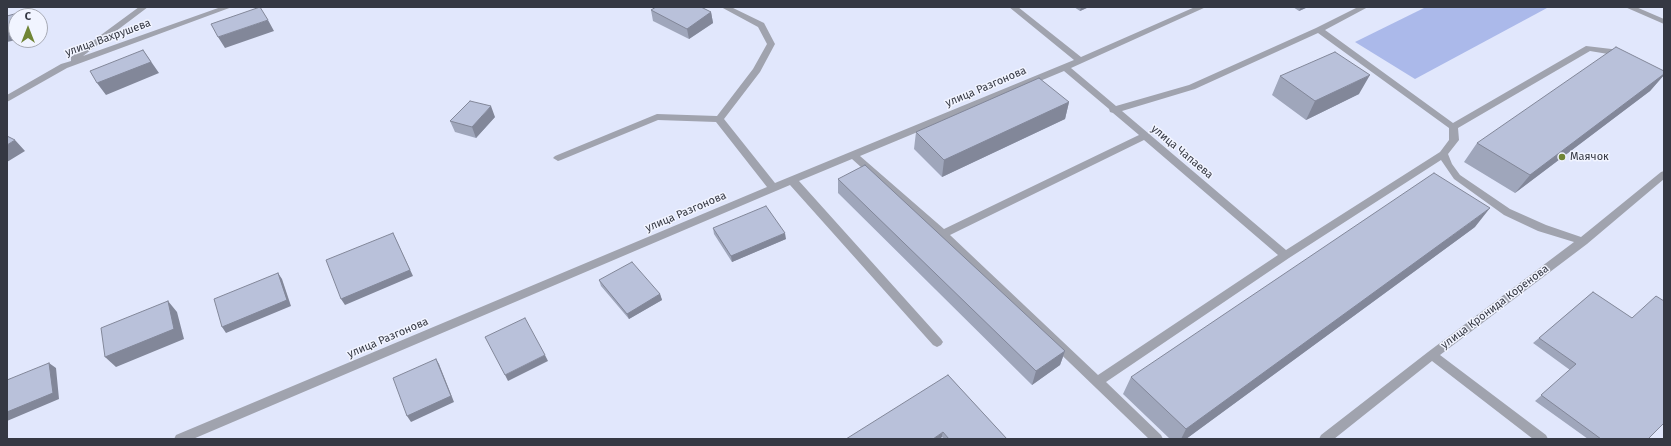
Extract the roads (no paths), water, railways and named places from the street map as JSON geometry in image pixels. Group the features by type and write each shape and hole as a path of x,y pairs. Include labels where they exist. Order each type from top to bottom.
{"street":[{"name":"улица Вахрушева","path":"7,99 64,66 144,7"},
{"name":"улица Вахрушева","path":"64,66 228,7"},
{"path":"720,119 757,70 771,44 761,25 725,7"},
{"path":"1013,7 1079,60"},
{"name":"улица Разгонова","path":"180,439 792,180 1065,67 1202,7"},
{"path":"1113,110 1192,87 1319,30 1364,7"},
{"path":"1629,7 1664,22"},
{"path":"1097,382 1285,255 1443,154 1454,140 1453,127 1319,30"},
{"path":"1453,127 1589,48 1618,52 1631,58"},
{"name":"улица Чапаева","path":"1065,67 1113,110 1285,255"},
{"path":"558,158 657,117 720,119"},
{"path":"720,119 773,188"},
{"path":"943,234 1144,136"},
{"path":"1443,154 1448,165 1458,177 1507,212 1542,228 1583,241"},
{"path":"853,155 943,234 1157,439"},
{"name":"улица Кронида Коренова","path":"1325,439 1432,355 1583,241 1662,177"},
{"path":"792,180 937,342"},
{"path":"1432,355 1542,439"}],"place":[{"name":"Маячок","path":"1562,157"}]}
